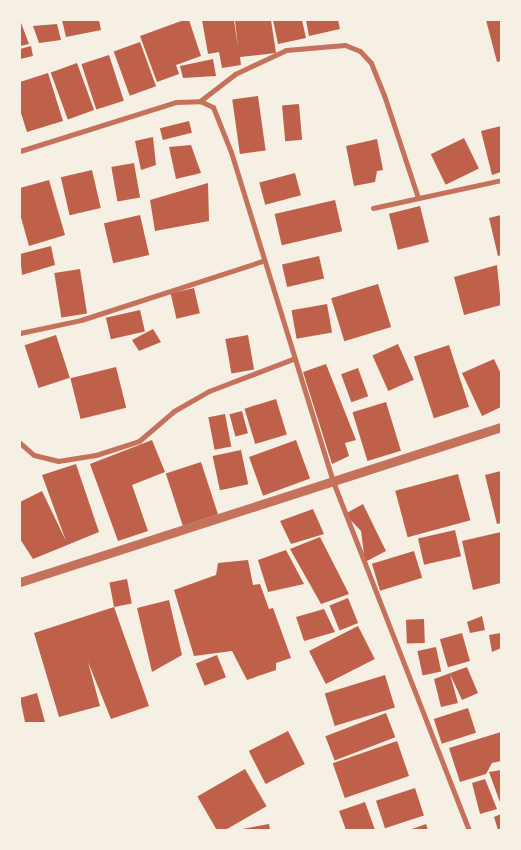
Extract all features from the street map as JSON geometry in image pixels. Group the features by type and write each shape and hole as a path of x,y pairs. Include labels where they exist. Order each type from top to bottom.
{"street":[{"path":"20,151 129,114 200,101 235,74 286,50 345,45 360,52 371,63 384,95 418,198"},
{"path":"200,101 219,117 332,479 469,830"},
{"path":"373,208 501,180"},
{"path":"20,333 81,320 264,261"},
{"path":"20,443 34,455 58,461 96,455 139,440 174,411 209,391 293,359"},
{"path":"20,582 332,479 501,427"}],"building":[{"path":"20,20 29,44 20,46"},
{"path":"62,20 99,20 101,30 66,37"},
{"path":"184,20 189,20 201,56 176,65 179,74 157,82 140,36"},
{"path":"202,20 234,20 238,48 235,20 271,20 276,53 240,57 241,65 222,68 219,52 208,54"},
{"path":"273,20 302,20 306,38 278,44"},
{"path":"306,20 338,20 340,29 309,36"},
{"path":"486,20 501,20 501,61 497,62"},
{"path":"57,24 61,40 39,43 33,26"},
{"path":"140,42 156,86 130,96 114,52"},
{"path":"31,46 33,56 20,59 20,49"},
{"path":"109,55 124,101 96,110 81,64"},
{"path":"213,59 216,76 183,78 180,66"},
{"path":"77,63 94,110 68,120 51,73"},
{"path":"48,73 63,121 27,132 20,110 20,82"},
{"path":"258,96 266,150 240,154 232,100"},
{"path":"299,104 302,140 285,141 282,105"},
{"path":"189,121 192,133 163,140 160,128"},
{"path":"501,126 501,172 492,175 481,131"},
{"path":"153,137 156,165 141,170 135,141"},
{"path":"464,138 479,169 446,185 431,154"},
{"path":"377,139 383,170 377,171 375,182 354,186 346,146"},
{"path":"191,145 201,173 176,179 169,147"},
{"path":"134,163 140,197 117,201 111,167"},
{"path":"92,170 101,208 70,215 61,177"},
{"path":"295,173 301,195 265,205 259,183"},
{"path":"49,180 65,235 29,246 20,214 20,188"},
{"path":"208,183 209,221 155,231 150,200"},
{"path":"335,200 342,231 282,245 275,214"},
{"path":"420,206 429,242 398,250 389,214"},
{"path":"140,215 149,255 113,263 104,223"},
{"path":"501,215 501,255 498,256 489,218"},
{"path":"51,246 55,265 22,275 20,254"},
{"path":"319,256 324,278 287,287 282,265"},
{"path":"497,265 501,305 464,315 454,277"},
{"path":"80,269 87,313 61,318 54,273"},
{"path":"378,284 391,327 344,341 331,298"},
{"path":"194,288 200,313 176,319 171,293"},
{"path":"327,304 332,333 297,339 292,310"},
{"path":"140,310 145,331 111,339 106,318"},
{"path":"153,329 161,342 139,351 132,340"},
{"path":"56,335 70,378 39,388 25,345"},
{"path":"248,335 254,369 231,373 225,339"},
{"path":"398,344 414,380 388,391 372,355"},
{"path":"449,345 469,407 434,418 414,356"},
{"path":"494,359 501,374 501,407 482,416 462,373"},
{"path":"326,364 356,440 345,443 349,456 332,464 303,372"},
{"path":"116,367 126,408 81,419 70,378"},
{"path":"358,368 368,396 351,402 341,374"},
{"path":"276,399 287,434 255,444 244,409"},
{"path":"386,402 401,451 367,461 353,412"},
{"path":"242,411 248,433 235,437 229,414"},
{"path":"225,414 231,446 215,450 208,417"},
{"path":"152,440 165,472 132,485 148,531 118,541 90,464"},
{"path":"296,440 310,479 263,496 249,457"},
{"path":"241,450 248,484 220,490 213,456"},
{"path":"201,462 218,514 183,526 166,473"},
{"path":"76,464 99,532 33,559 20,539 20,502 42,491 66,541 42,475"},
{"path":"501,471 501,523 497,524 485,475"},
{"path":"458,474 470,520 408,537 395,491"},
{"path":"363,504 386,551 365,562 361,531 345,514"},
{"path":"313,509 324,534 291,544 280,521"},
{"path":"455,530 461,556 424,565 418,539"},
{"path":"501,532 501,583 473,590 462,541"},
{"path":"320,537 349,594 321,604 290,549"},
{"path":"286,550 304,584 268,592 258,560"},
{"path":"414,551 422,578 380,591 372,564"},
{"path":"248,560 253,585 260,584 269,609 273,608 291,658 276,663 276,670 247,680 232,651 194,656 174,590 216,575 218,563"},
{"path":"127,579 132,604 114,607 109,582"},
{"path":"348,598 358,623 340,631 329,605"},
{"path":"169,600 182,655 152,672 137,608"},
{"path":"114,607 149,706 111,719 88,662 100,706 59,717 34,633"},
{"path":"324,609 335,632 304,641 296,617"},
{"path":"482,616 485,630 470,633 467,622"},
{"path":"424,619 425,643 407,644 406,620"},
{"path":"358,626 375,659 326,684 309,651"},
{"path":"462,633 470,661 448,667 440,639"},
{"path":"501,633 501,648 492,652 489,635"},
{"path":"436,647 441,671 423,675 417,651"},
{"path":"217,655 226,677 205,686 196,664"},
{"path":"467,667 478,693 462,700 450,674 458,703 441,707 434,679"},
{"path":"385,675 395,708 335,726 325,693"},
{"path":"37,693 45,722 25,722 20,698"},
{"path":"468,708 476,733 442,744 434,719"},
{"path":"386,713 395,737 335,761 325,736"},
{"path":"288,731 305,764 266,784 249,751"},
{"path":"501,732 501,761 492,763 486,774 460,782 449,748"},
{"path":"397,741 409,776 345,798 333,763"},
{"path":"245,769 266,806 225,830 217,830 197,796"},
{"path":"501,770 501,805 489,772"},
{"path":"485,779 497,809 480,814 472,783"},
{"path":"415,788 424,816 385,828 376,801"},
{"path":"365,802 375,830 346,830 339,811"},
{"path":"501,814 501,830 498,830 494,817"},
{"path":"269,824 270,830 242,830 242,829"},
{"path":"426,824 428,830 409,830"}]}
